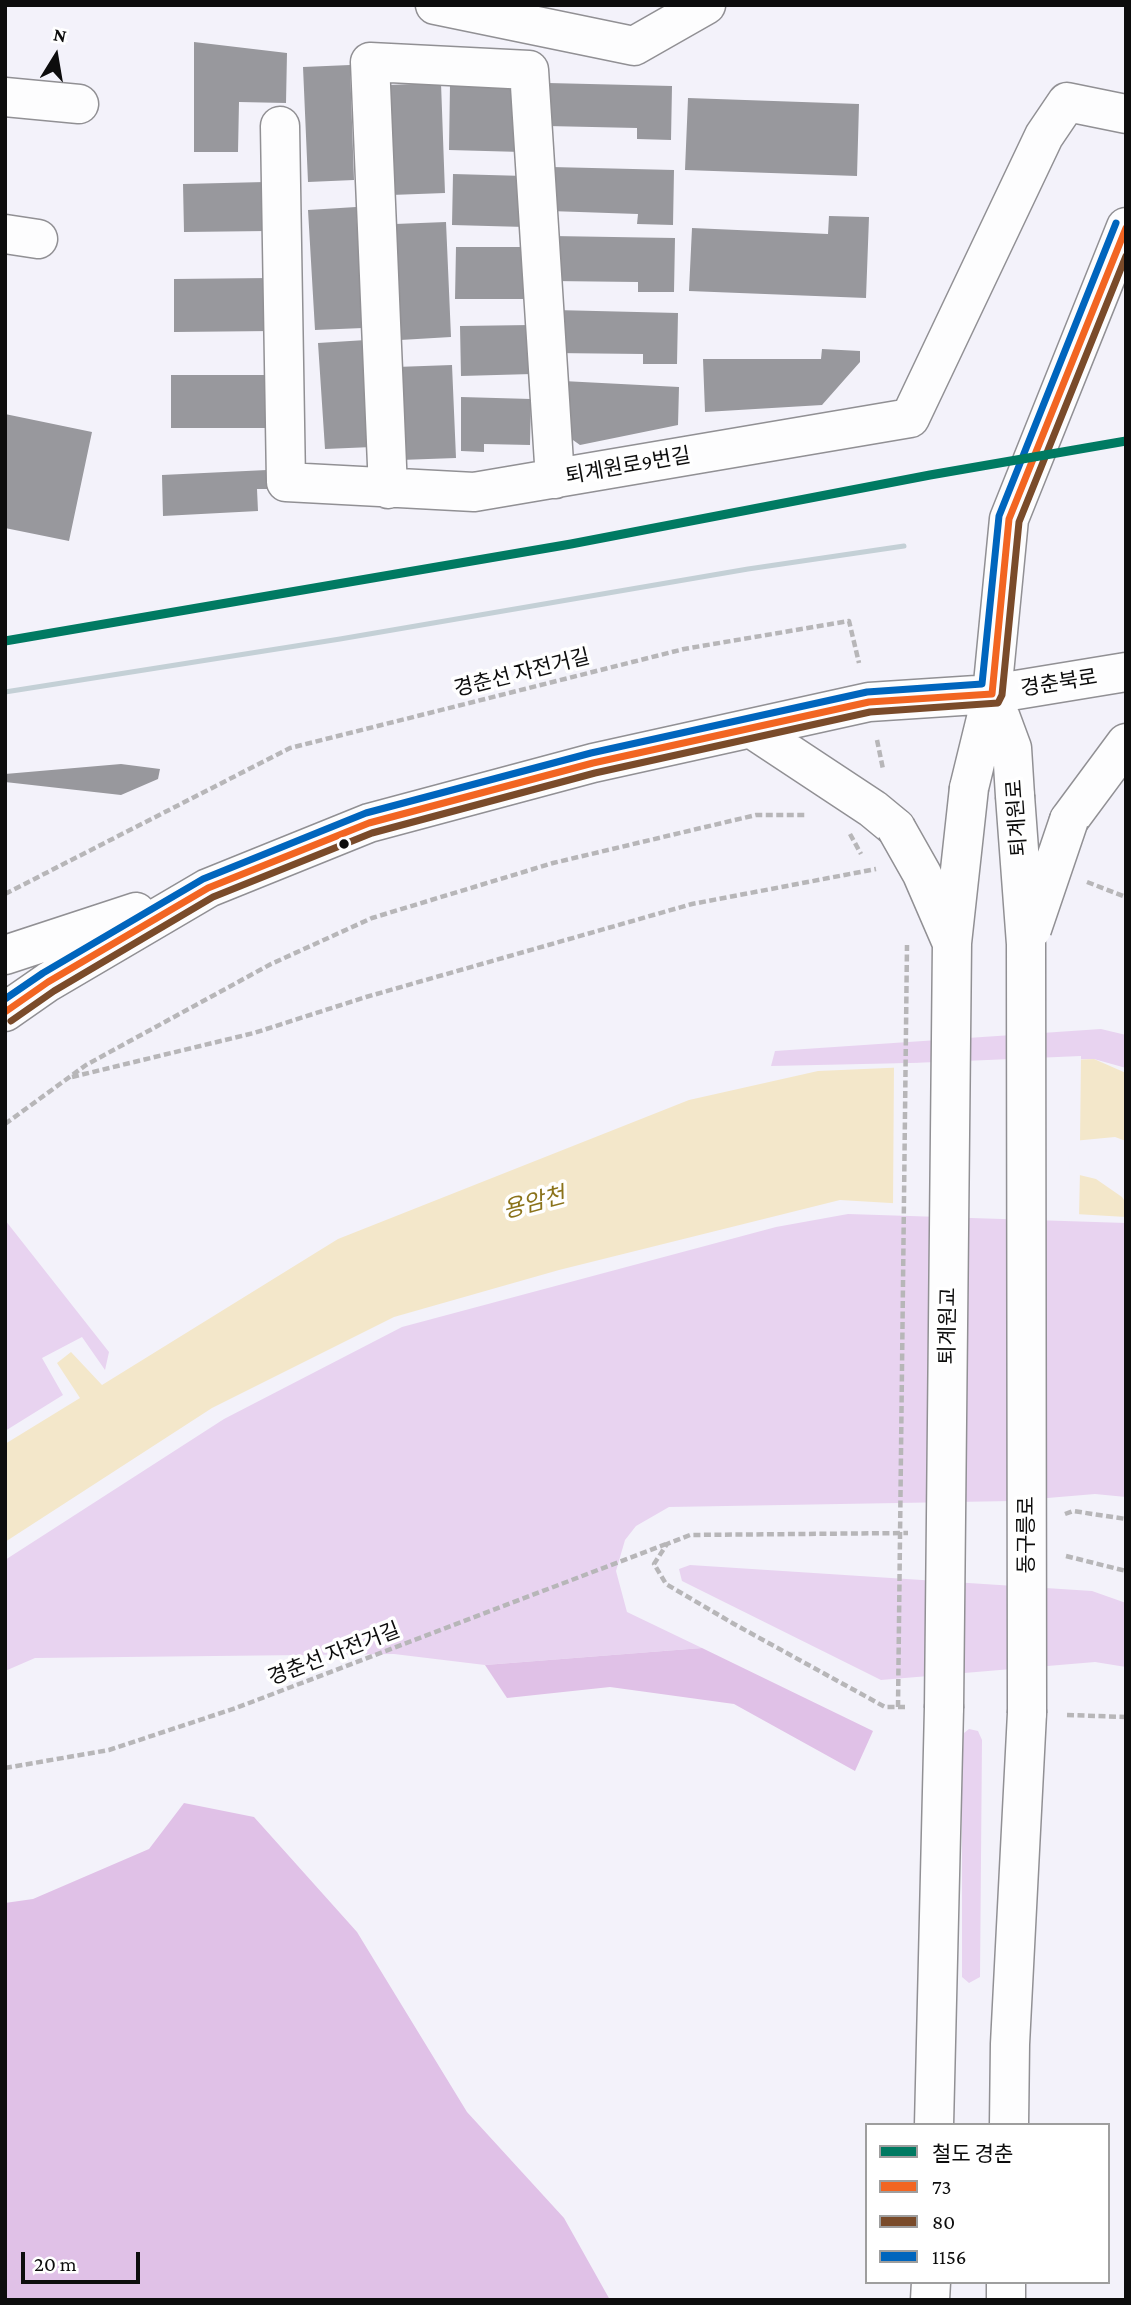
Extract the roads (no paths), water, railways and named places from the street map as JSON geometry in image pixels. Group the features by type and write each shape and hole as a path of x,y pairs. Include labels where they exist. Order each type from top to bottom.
{"street":[{"path":"435,5 634,46 706,5"},
{"path":"388,489 370,62 529,70 555,478"},
{"path":"5,97 79,104"},
{"name":"퇴계원로9번길","path":"280,126 286,482 474,492 910,418 1044,136 1067,102 1126,114"},
{"name":"퇴계원로","path":"952,943 969,788 992,694 1009,519 1111,306 1126,228"},
{"name":"경춘북로","path":"5,1012 48,982 208,888 369,823 593,764 869,702 992,694 1126,673"},
{"name":"퇴계원로","path":"992,694 1012,748 1027,944"},
{"path":"752,729 873,824 922,874 952,943"},
{"path":"1027,944 1069,820 1126,743"},
{"path":"5,955 208,888"},
{"name":"퇴계원교","path":"934,2123 944,1708 952,943"},
{"name":"동구릉로","path":"1009,2123 1010,2044 1027,1713 1027,944"}],"water":[{"name":"용암천","path":"1094,1059 1126,1073 1126,1141 1115,1137 1073,1141 1064,1156 1067,1172 1096,1179 1122,1197 1126,1203 1126,1217 840,1200 559,1270 394,1317 212,1408 5,1542 5,1444 80,1398 57,1363 71,1352 102,1385 338,1239 689,1100 818,1071"}],"railway":[{"path":"5,692 340,639 748,569 904,546"}],"rail line":[{"name":"경춘","path":"5,641 571,544 930,475 1126,441"}]}
